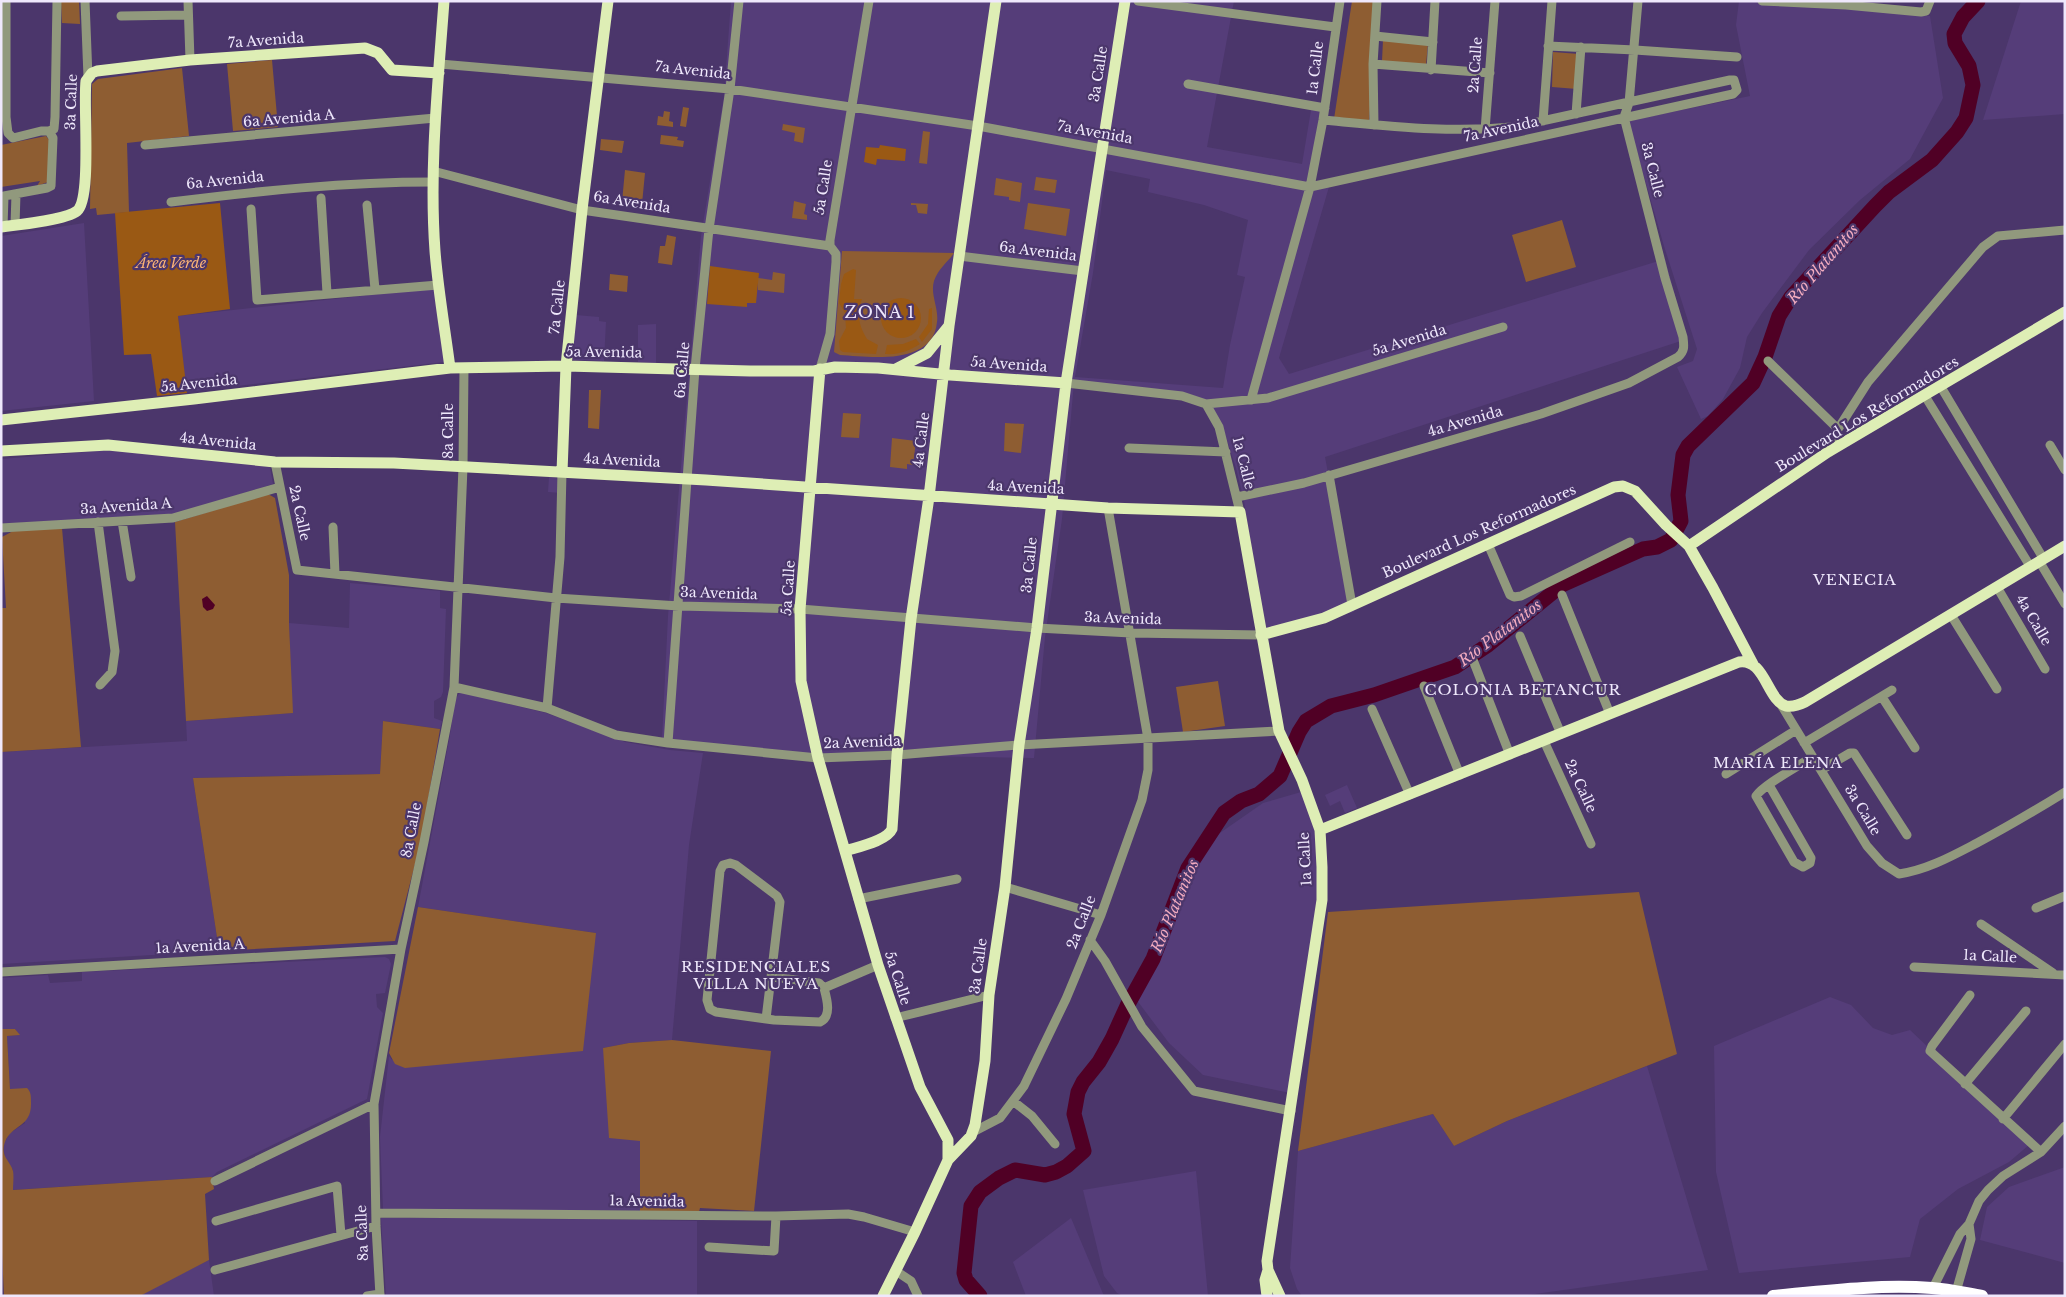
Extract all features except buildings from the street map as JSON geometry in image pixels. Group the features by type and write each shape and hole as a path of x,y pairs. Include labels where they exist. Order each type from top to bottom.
{"highway":[{"path":"1773,1296 1839,1289 1933,1288 1982,1296"}],"main road":[{"path":"444,1 435,118 433,176 438,285 450,368"},
{"name":"7a Calle","path":"562,472 566,366 582,210 608,1"},
{"name":"4a Calle","path":"844,851 884,838 891,832 911,619 929,497 949,326 996,1"},
{"name":"3a Calle","path":"973,1132 985,1060 989,995 1005,887 1019,745 1037,628 1066,383 1124,1"},
{"name":"7a Avenida","path":"88,77 97,71 190,60 365,48 378,53 392,70 440,68"},
{"name":"3a Calle","path":"15,225 69,216 82,204 85,189 85,89 88,77"},
{"path":"2,227 15,225"},
{"name":"Boulevard Los Reformadores","path":"1687,545 1828,452 2065,312"},
{"path":"896,369 927,353 949,326"},
{"name":"5a Avenida","path":"1,420 450,368 566,366 750,371 835,367 896,369 1066,383"},
{"name":"5a Calle","path":"820,369 800,609 801,681 818,758 878,965 920,1087 948,1140 948,1160"},
{"name":"4a Avenida","path":"1,451 108,445 275,462 394,463 687,479 810,489 1108,508 1240,512"},
{"name":"Boulevard Los Reformadores","path":"1261,635 1324,618 1618,486 1627,486 1635,491 1687,545 1713,588 1754,666 1780,703"},
{"name":"1a Calle","path":"1240,512 1279,731 1302,780 1320,830 1322,900 1291,1111 1268,1249 1268,1270 1265,1280 1268,1296"},
{"path":"1780,703 1787,706 1795,706 1806,702 2064,548"},
{"path":"1739,662 1744,648"},
{"path":"1320,830 1410,796 1739,662 1743,661 1754,666"},
{"name":"2a Calle","path":"883,1296 948,1160 973,1132"},
{"path":"948,1140 959,1143 964,1141"},
{"name":"1a Calle","path":"1268,1270 1280,1296"}],"street":[{"path":"6,1 6,117 8,133 13,138 54,129 56,1"},
{"name":"3a Calle","path":"85,1 88,77"},
{"path":"188,1 190,60"},
{"name":"6a Calle","path":"668,743 695,369 709,229 730,89 739,1"},
{"name":"5a Calle","path":"820,369 830,334 836,262 836,254 830,246 869,1"},
{"path":"1138,1 1335,27"},
{"name":"1a Calle","path":"1251,400 1310,187 1324,120 1340,1"},
{"path":"1374,125 1377,1"},
{"path":"1431,70 1435,1"},
{"name":"2a Calle","path":"1486,130 1495,1"},
{"path":"1543,121 1552,1"},
{"path":"1624,117 1629,103 1638,1"},
{"path":"1762,1 1846,3 1921,12 1926,11 1930,1"},
{"path":"121,16 188,15"},
{"path":"1376,36 1433,42"},
{"path":"1548,46 1737,57"},
{"path":"1576,114 1580,47"},
{"path":"1374,64 1490,74"},
{"name":"7a Avenida","path":"440,68 599,76 730,89 978,126 1310,187 1736,93 1735,82 1730,80 1520,126 1486,130 1374,125 1324,120"},
{"path":"1188,84 1325,108"},
{"name":"3a Calle","path":"1624,117 1684,344"},
{"name":"6a Avenida A","path":"145,145 435,118"},
{"path":"2,227 4,196 49,188 52,182 53,138 49,131"},
{"name":"6a Avenida","path":"171,202 249,192 433,176 582,210 830,246"},
{"path":"15,225 16,194"},
{"path":"321,198 327,293"},
{"path":"367,205 375,289"},
{"path":"251,209 257,300 438,285"},
{"path":"1828,452 1838,430 1868,382 1978,253 1998,236 2065,230"},
{"name":"6a Avenida","path":"959,256 1083,272"},
{"name":"5a Avenida","path":"1066,383 1182,396 1206,404 1268,398 1503,327"},
{"name":"4a Avenida","path":"1237,497 1304,483 1541,414 1629,383 1678,358 1683,351 1684,344"},
{"path":"1768,361 1838,430"},
{"name":"8a Calle","path":"380,1295 376,1226 374,1104 401,949 454,686 463,467 464,368"},
{"path":"1940,387 2038,562"},
{"path":"1925,396 2065,604"},
{"name":"1a Calle","path":"1206,404 1219,427 1240,512"},
{"path":"2050,445 2065,470"},
{"path":"1129,448 1226,452"},
{"name":"2a Calle","path":"275,462 297,570"},
{"name":"7a Calle","path":"547,708 560,557 562,472"},
{"path":"1329,475 1352,605"},
{"name":"3a Avenida A","path":"1,528 173,518 280,487"},
{"name":"2a Calle","path":"973,1132 1000,1118 1024,1086 1052,1029 1101,915 1142,800 1148,770 1148,739 1108,508"},
{"path":"122,521 131,577"},
{"path":"98,522 115,651 112,672 100,686"},
{"path":"333,528 335,574"},
{"path":"1488,544 1510,595 1514,597 1521,596 1630,542"},
{"name":"3a Avenida","path":"297,570 556,598 679,606 800,609 911,619 1131,633 1261,635"},
{"name":"4a Calle","path":"1997,587 2045,669"},
{"path":"1562,595 1610,714"},
{"path":"1951,615 1997,689"},
{"path":"1520,636 1561,734"},
{"path":"1473,660 1510,755"},
{"name":"2a Avenida","path":"454,686 547,708 616,735 668,743 818,758 897,755 1019,745 1279,731"},
{"path":"1424,686 1460,775"},
{"path":"1804,743 1892,690"},
{"path":"1882,697 1915,748"},
{"name":"3a Calle","path":"1780,703 1867,846 1882,863 1899,874 1916,871 1947,859 2016,822 2065,792"},
{"path":"1372,709 1410,796"},
{"path":"1726,774 1796,730"},
{"name":"2a Calle","path":"1544,741 1591,844"},
{"path":"1821,770 1850,753 1854,753 1908,835"},
{"path":"1769,785 1812,858 1803,867 1794,862 1756,796 1769,785 1812,757"},
{"path":"771,1019 772,977 780,905 776,896 736,865 730,863 723,865 720,871 707,1000 710,1009 716,1012 771,1019 816,1023 823,1021 828,1013 824,988 819,982 772,977"},
{"path":"858,899 957,879"},
{"path":"1005,887 1101,915"},
{"path":"2036,908 2065,896"},
{"path":"1981,924 2054,974"},
{"path":"1090,940 1118,982 1142,1027 1194,1091 1291,1111"},
{"name":"1a Avenida A","path":"1,972 401,949"},
{"path":"824,988 878,965"},
{"name":"1a Calle","path":"1914,967 2065,975"},
{"path":"895,1018 989,995"},
{"path":"1970,995 1930,1051 2041,1152"},
{"path":"1965,1084 2026,1011"},
{"path":"2003,1119 2065,1044"},
{"path":"1013,1101 1032,1116 1055,1144"},
{"path":"215,1181 374,1104"},
{"path":"1933,1288 1979,1201 2003,1176 2041,1152 2065,1126"},
{"path":"216,1221 337,1186 341,1235"},
{"name":"1a Avenida","path":"377,1213 776,1216 848,1214 864,1216 915,1232"},
{"path":"709,1248 774,1251 776,1216"},
{"path":"1956,1292 1971,1239 1968,1224"},
{"path":"215,1270 376,1226"},
{"path":"896,1271 911,1281 918,1296"},
{"path":"367,1296 380,1295"}],"shaded area":[{"path":"61,1 79,1 80,24 62,23"},
{"path":"731,1 1234,1 1207,147 1302,164 1311,110 1326,112 1311,184 1331,180 1279,358 1289,374 1665,259 1687,339 1325,457 1354,612 1269,630 1270,639 1266,640 1244,501 1236,468 1221,422 1196,397 1074,382 1062,519 1045,637 1034,758 815,754 662,739 668,616 701,236 724,96","holes":["1106,170 1150,179 1148,192 1204,205 1248,220 1237,275 1245,277 1223,388 1075,377 1093,273"]},
{"path":"1352,1 1377,1 1369,121 1334,119"},
{"path":"1739,1 1768,1 1930,16 1943,98 1910,159 1860,200 1809,250 1762,313 1747,337 1740,368 1723,399 1708,416 1701,419 1677,367 1693,361 1697,349 1664,246 1628,121 1750,96 1736,25"},
{"path":"2021,1 2065,1 2065,114 1983,120"},
{"path":"1383,40 1428,43 1426,65 1382,61"},
{"path":"1553,52 1579,54 1577,89 1552,87"},
{"path":"272,60 278,127 233,131 227,64"},
{"path":"182,68 189,136 127,143 129,212 97,215 96,208 90,209 92,84 98,79"},
{"path":"683,107 689,108 686,127 680,126"},
{"path":"664,111 670,112 669,121 673,122 673,127 657,125 658,116 663,117"},
{"path":"783,124 805,128 803,143 794,141 795,133 782,130"},
{"path":"923,131 930,132 927,164 919,163"},
{"path":"661,135 678,137 677,140 684,141 683,147 660,144"},
{"path":"46,136 50,141 48,182 37,186 40,181 1,187 1,145"},
{"path":"601,139 624,141 622,153 600,150"},
{"path":"625,170 645,173 642,204 622,202"},
{"path":"1036,177 1057,180 1055,193 1034,190"},
{"path":"996,178 1022,183 1020,202 1009,200 1009,197 994,195"},
{"path":"794,201 806,204 804,214 807,215 807,220 792,218"},
{"path":"911,203 928,204 927,214 918,213 916,205 911,205"},
{"path":"1028,203 1070,209 1066,236 1024,229"},
{"path":"1562,220 1576,267 1526,282 1512,235"},
{"path":"84,223 94,401 1,411 1,236"},
{"path":"667,235 676,237 672,265 658,263 660,246 665,246"},
{"path":"842,251 954,253 940,270 934,281 933,291 937,322 933,336 924,346 898,356 883,357 840,355 834,352"},
{"path":"773,272 785,274 784,293 758,290 758,278 772,280"},
{"path":"610,274 628,276 627,292 609,290"},
{"path":"435,288 444,362 186,392 178,316"},
{"path":"576,315 599,317 599,321 606,322 604,361 572,360"},
{"path":"656,324 656,363 638,362 638,325"},
{"path":"589,390 601,390 599,429 588,428"},
{"path":"843,413 861,414 859,438 841,437"},
{"path":"1005,423 1024,424 1021,453 1004,451"},
{"path":"892,438 916,441 913,465 907,464 907,469 890,467"},
{"path":"98,451 125,451 270,467 273,484 174,515 1,524 1,459"},
{"path":"549,477 562,479 561,493 548,492"},
{"path":"268,494 275,498 289,575 293,713 186,721 175,522"},
{"path":"62,528 81,747 1,752 1,608 6,608 2,537 13,531"},
{"path":"350,583 440,591 440,608 446,609 443,692 441,697 434,701 434,718 442,721 440,729 383,721 380,774 193,778 219,951 1,964 1,752 187,741 186,721 292,713 289,623 349,628"},
{"path":"207,596 215,605 213,609 207,611 203,607 202,599"},
{"path":"1218,681 1225,726 1183,732 1176,687"},
{"path":"460,692 546,713 625,742 670,750 703,753 689,845 672,1040 629,1043 603,1048 640,1141 640,1211 383,1209 380,1137 389,1056 392,1060 596,933 418,907 455,700"},
{"path":"383,721 440,729 421,841 395,941 219,951 193,778 380,774"},
{"path":"1347,785 1357,808 1345,813 1340,801 1330,806 1325,795"},
{"path":"1308,790 1318,819 1317,898 1290,1093 1203,1075 1169,1043 1133,995 1169,897 1207,842 1263,803"},
{"path":"1639,892 1677,1054 1507,1121 1454,1146 1433,1114 1298,1151 1328,912"},
{"path":"418,907 596,933 583,1051 405,1068 395,1064 389,1053"},
{"path":"385,957 389,959 391,964 385,993 376,994 377,1007 383,1013 367,1099 217,1172 212,1177 12,1190 13,1170 5,1159 3,1145 10,1133 25,1123 10,1089 7,1036 19,1035 15,1029 1,1029 1,978 48,975 50,983 82,981 82,972"},
{"path":"1830,997 1851,1005 1873,1028 1892,1035 1910,1030 2030,1144 2009,1162 1958,1189 1920,1219 1910,1257 1739,1273 1716,1172 1714,1046"},
{"path":"1,1029 15,1029 20,1035 7,1036 10,1089 27,1088 31,1098 28,1117 8,1136 4,1147 5,1155 13,1171 13,1190 212,1177 214,1189 205,1194 209,1260 140,1296 4,1296 1,1231"},
{"path":"672,1040 771,1051 754,1211 700,1208 699,1212 640,1211 640,1141 609,1138 603,1048 629,1043"},
{"path":"1647,1066 1708,1270 1521,1296 1302,1296 1297,1289 1290,1268 1298,1151 1433,1114 1454,1146 1507,1121"},
{"path":"2065,1167 2065,1263 1980,1240 1987,1207 2009,1187"},
{"path":"1196,1171 1208,1296 1123,1296 1117,1293 1104,1276 1083,1190"},
{"path":"476,1217 697,1221 697,1296 386,1296 381,1218"},
{"path":"1071,1218 1104,1296 1026,1296 1013,1262"},
{"path":"209,1260 214,1296 140,1296 151,1289"}],"green space":[{"path":"880,145 906,149 905,161 877,159 876,165 864,162 866,147 879,148"},
{"name":"Área Verde","path":"220,203 230,309 178,316 187,393 157,396 151,354 124,355 115,213"},
{"path":"710,266 759,273 756,303 747,303 747,307 707,304"},
{"path":"853,269 856,270 854,299 862,299 859,310 860,325 867,339 878,345 876,354 843,352 840,350 839,341 846,328 845,313 839,303 841,284 844,274"},
{"path":"901,298 915,304 921,318 915,332 901,338 887,332 881,318 887,304"},
{"path":"932,308 932,329 922,342 919,337 928,324 929,309"},
{"path":"916,339 920,344 912,349 899,353 885,354 887,345 903,344"}],"waterway":[{"name":"Río Platanitos","path":"980,1296 966,1280 964,1273 971,1206 980,1192 999,1178 1015,1170 1045,1175 1056,1172 1067,1166 1084,1151 1074,1114 1078,1092 1112,1039 1127,1006 1153,959 1188,868 1224,813 1241,801 1259,794 1280,776 1299,732 1306,721 1331,706 1374,695 1455,667 1488,645 1562,585 1643,549 1657,547 1671,540 1681,521 1678,495 1683,455 1688,446 1753,383 1765,357 1779,316 1791,297 1889,192 1932,160 1957,132 1966,118 1973,85 1969,66 1955,43 1954,34 1963,17 1978,1"}],"district":[{"name":"ZONA 1","path":"880,312"},
{"name":"VENECIA","path":"1855,580"},
{"name":"COLONIA BETANCUR","path":"1523,690"},
{"name":"MARÍA ELENA","path":"1778,763"},
{"name":"RESIDENCIALES VILLA NUEVA","path":"756,976"}]}
